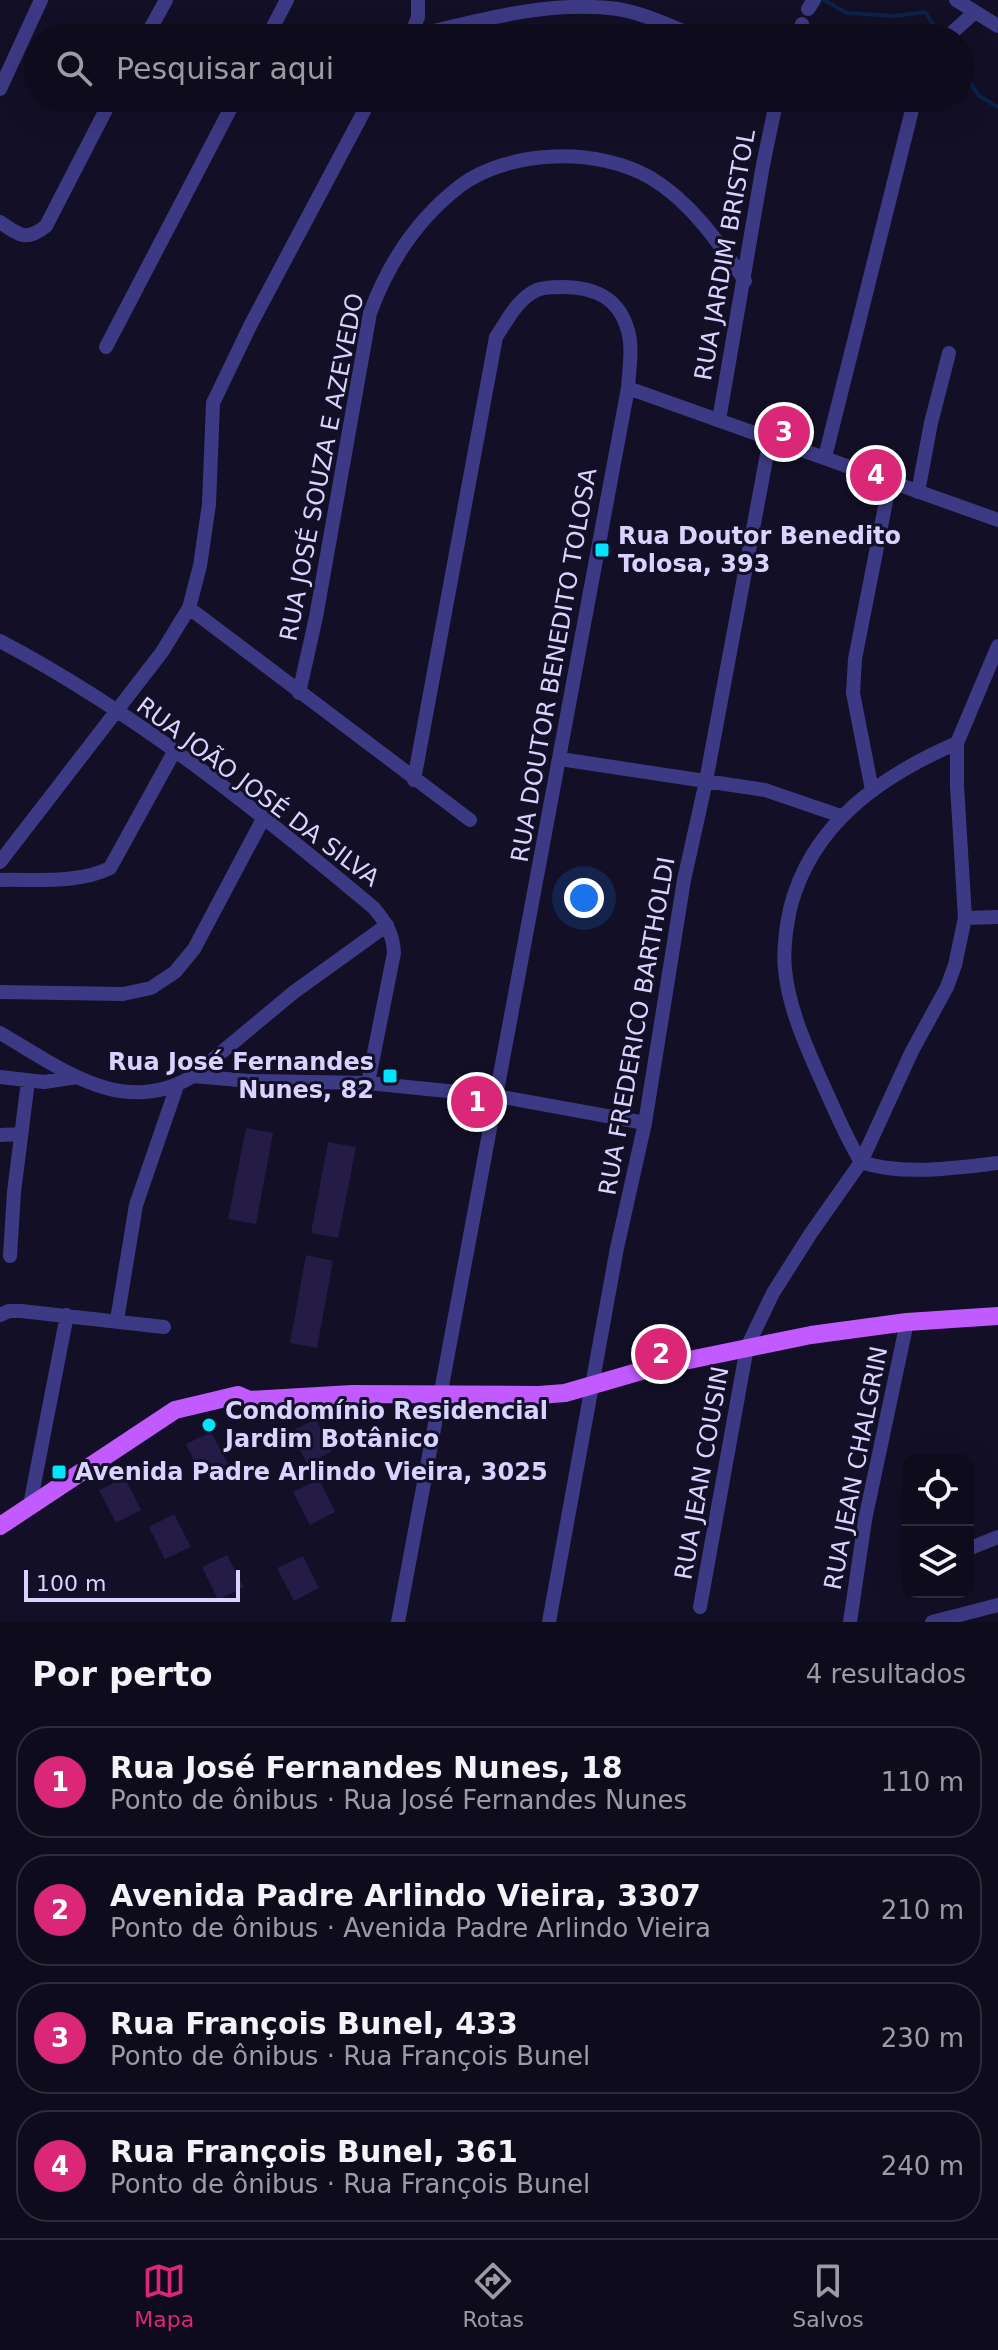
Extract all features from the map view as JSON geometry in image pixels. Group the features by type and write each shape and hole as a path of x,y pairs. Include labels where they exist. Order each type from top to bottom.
{"main road":[{"path":"0,1526 166,1418 179,1419 249,1400 441,1393 565,1393 655,1367 747,1347 907,1322 998,1316"}],"street":[{"path":"30,24 41,0"},
{"path":"153,24 166,0"},
{"path":"274,24 287,0"},
{"path":"416,24 418,0"},
{"path":"956,0 998,26"},
{"path":"463,24 543,7 584,5 621,10 660,24"},
{"path":"962,24 975,12"},
{"path":"0,89 24,37"},
{"path":"0,222 26,236 46,226 105,112"},
{"path":"106,347 229,112"},
{"path":"0,862 162,652 189,608 200,566 209,504 213,403 251,324 364,112"},
{"name":"RUA JARDIM BRISTOL","path":"719,420 774,112"},
{"path":"825,457 911,112"},
{"name":"RUA JOSÉ SOUZA E AZEVEDO","path":"299,693 316,617 370,313 383,277 402,245 461,186 512,163 545,156 575,156 624,167 649,177 671,191 718,243 745,281"},
{"name":"RUA DOUTOR BENEDITO TOLOSA","path":"398,1622 628,388 629,333 612,301 587,288 536,290 519,304 496,337 414,780"},
{"path":"918,492 949,353"},
{"path":"628,388 998,520"},
{"name":"RUA FREDERICO BARTHOLDI","path":"549,1622 617,1248 645,1123 684,880 706,781 770,438"},
{"path":"872,790 853,693 855,659 890,481"},
{"path":"189,608 470,820"},
{"name":"RUA JOÃO JOSÉ DA SILVA","path":"0,641 50,667 174,752 374,908 387,925"},
{"path":"998,646 957,743 921,760 872,790 841,816 812,854 796,885 786,925 784,967 791,1006 808,1050 846,1138 861,1162 875,1167 900,1169 998,1163"},
{"name":"RUA JEAN COUSIN","path":"700,1607 747,1347 773,1293 861,1162 912,1051 947,987 960,949 965,918 957,743"},
{"path":"0,880 70,878 97,875 110,868 174,752"},
{"path":"560,759 765,790 841,816"},
{"path":"0,992 123,994 151,988 175,972 194,949 263,819"},
{"path":"965,918 998,917"},
{"path":"0,1033 77,1077 115,1091 136,1094 177,1086 294,992 387,925 393,938 394,953 368,1083"},
{"path":"193,1076 250,1081 368,1083 497,1096 645,1123"},
{"path":"0,1077 53,1081 77,1077"},
{"path":"10,1256 28,1081"},
{"path":"117,1320 136,1205 177,1086"},
{"path":"0,1135 21,1134"},
{"path":"0,1315 21,1311 164,1327"},
{"path":"30,1505 67,1315"},
{"name":"RUA JEAN CHALGRIN","path":"850,1622 865,1520 907,1322"},
{"path":"974,1547 998,1537"},
{"path":"932,1622 998,1605"}],"building":[{"path":"246,1128 273,1133 256,1224 228,1219"},
{"path":"328,1142 356,1147 338,1238 311,1233"},
{"path":"306,1255 333,1261 317,1348 290,1343"},
{"path":"316,1419 332,1451 307,1464 291,1431"},
{"path":"211,1432 228,1464 202,1477 186,1444"},
{"path":"125,1478 141,1510 116,1523 99,1490"},
{"path":"319,1479 335,1512 310,1525 293,1492"},
{"path":"174,1514 191,1547 165,1559 149,1527"},
{"path":"227,1555 244,1587 218,1600 202,1567"},
{"path":"303,1556 319,1588 294,1601 277,1568"}],"waterway":[{"path":"824,0 847,13 895,16 925,12 933,24"},
{"path":"974,89 978,95 998,107"}],"place":[{"name":"Rua François Bunel, 433","path":"784,432"},
{"name":"Rua François Bunel, 361","path":"876,475"},
{"name":"Rua Doutor Benedito Tolosa, 393","path":"602,550"},
{"name":"Rua José Fernandes Nunes, 82","path":"390,1076"},
{"name":"Rua José Fernandes Nunes, 18","path":"477,1102"},
{"name":"Avenida Padre Arlindo Vieira, 3307","path":"661,1354"},
{"name":"Condomínio Residencial Jardim Botânico","path":"209,1425"},
{"name":"Avenida Padre Arlindo Vieira, 3025","path":"59,1472"}]}
